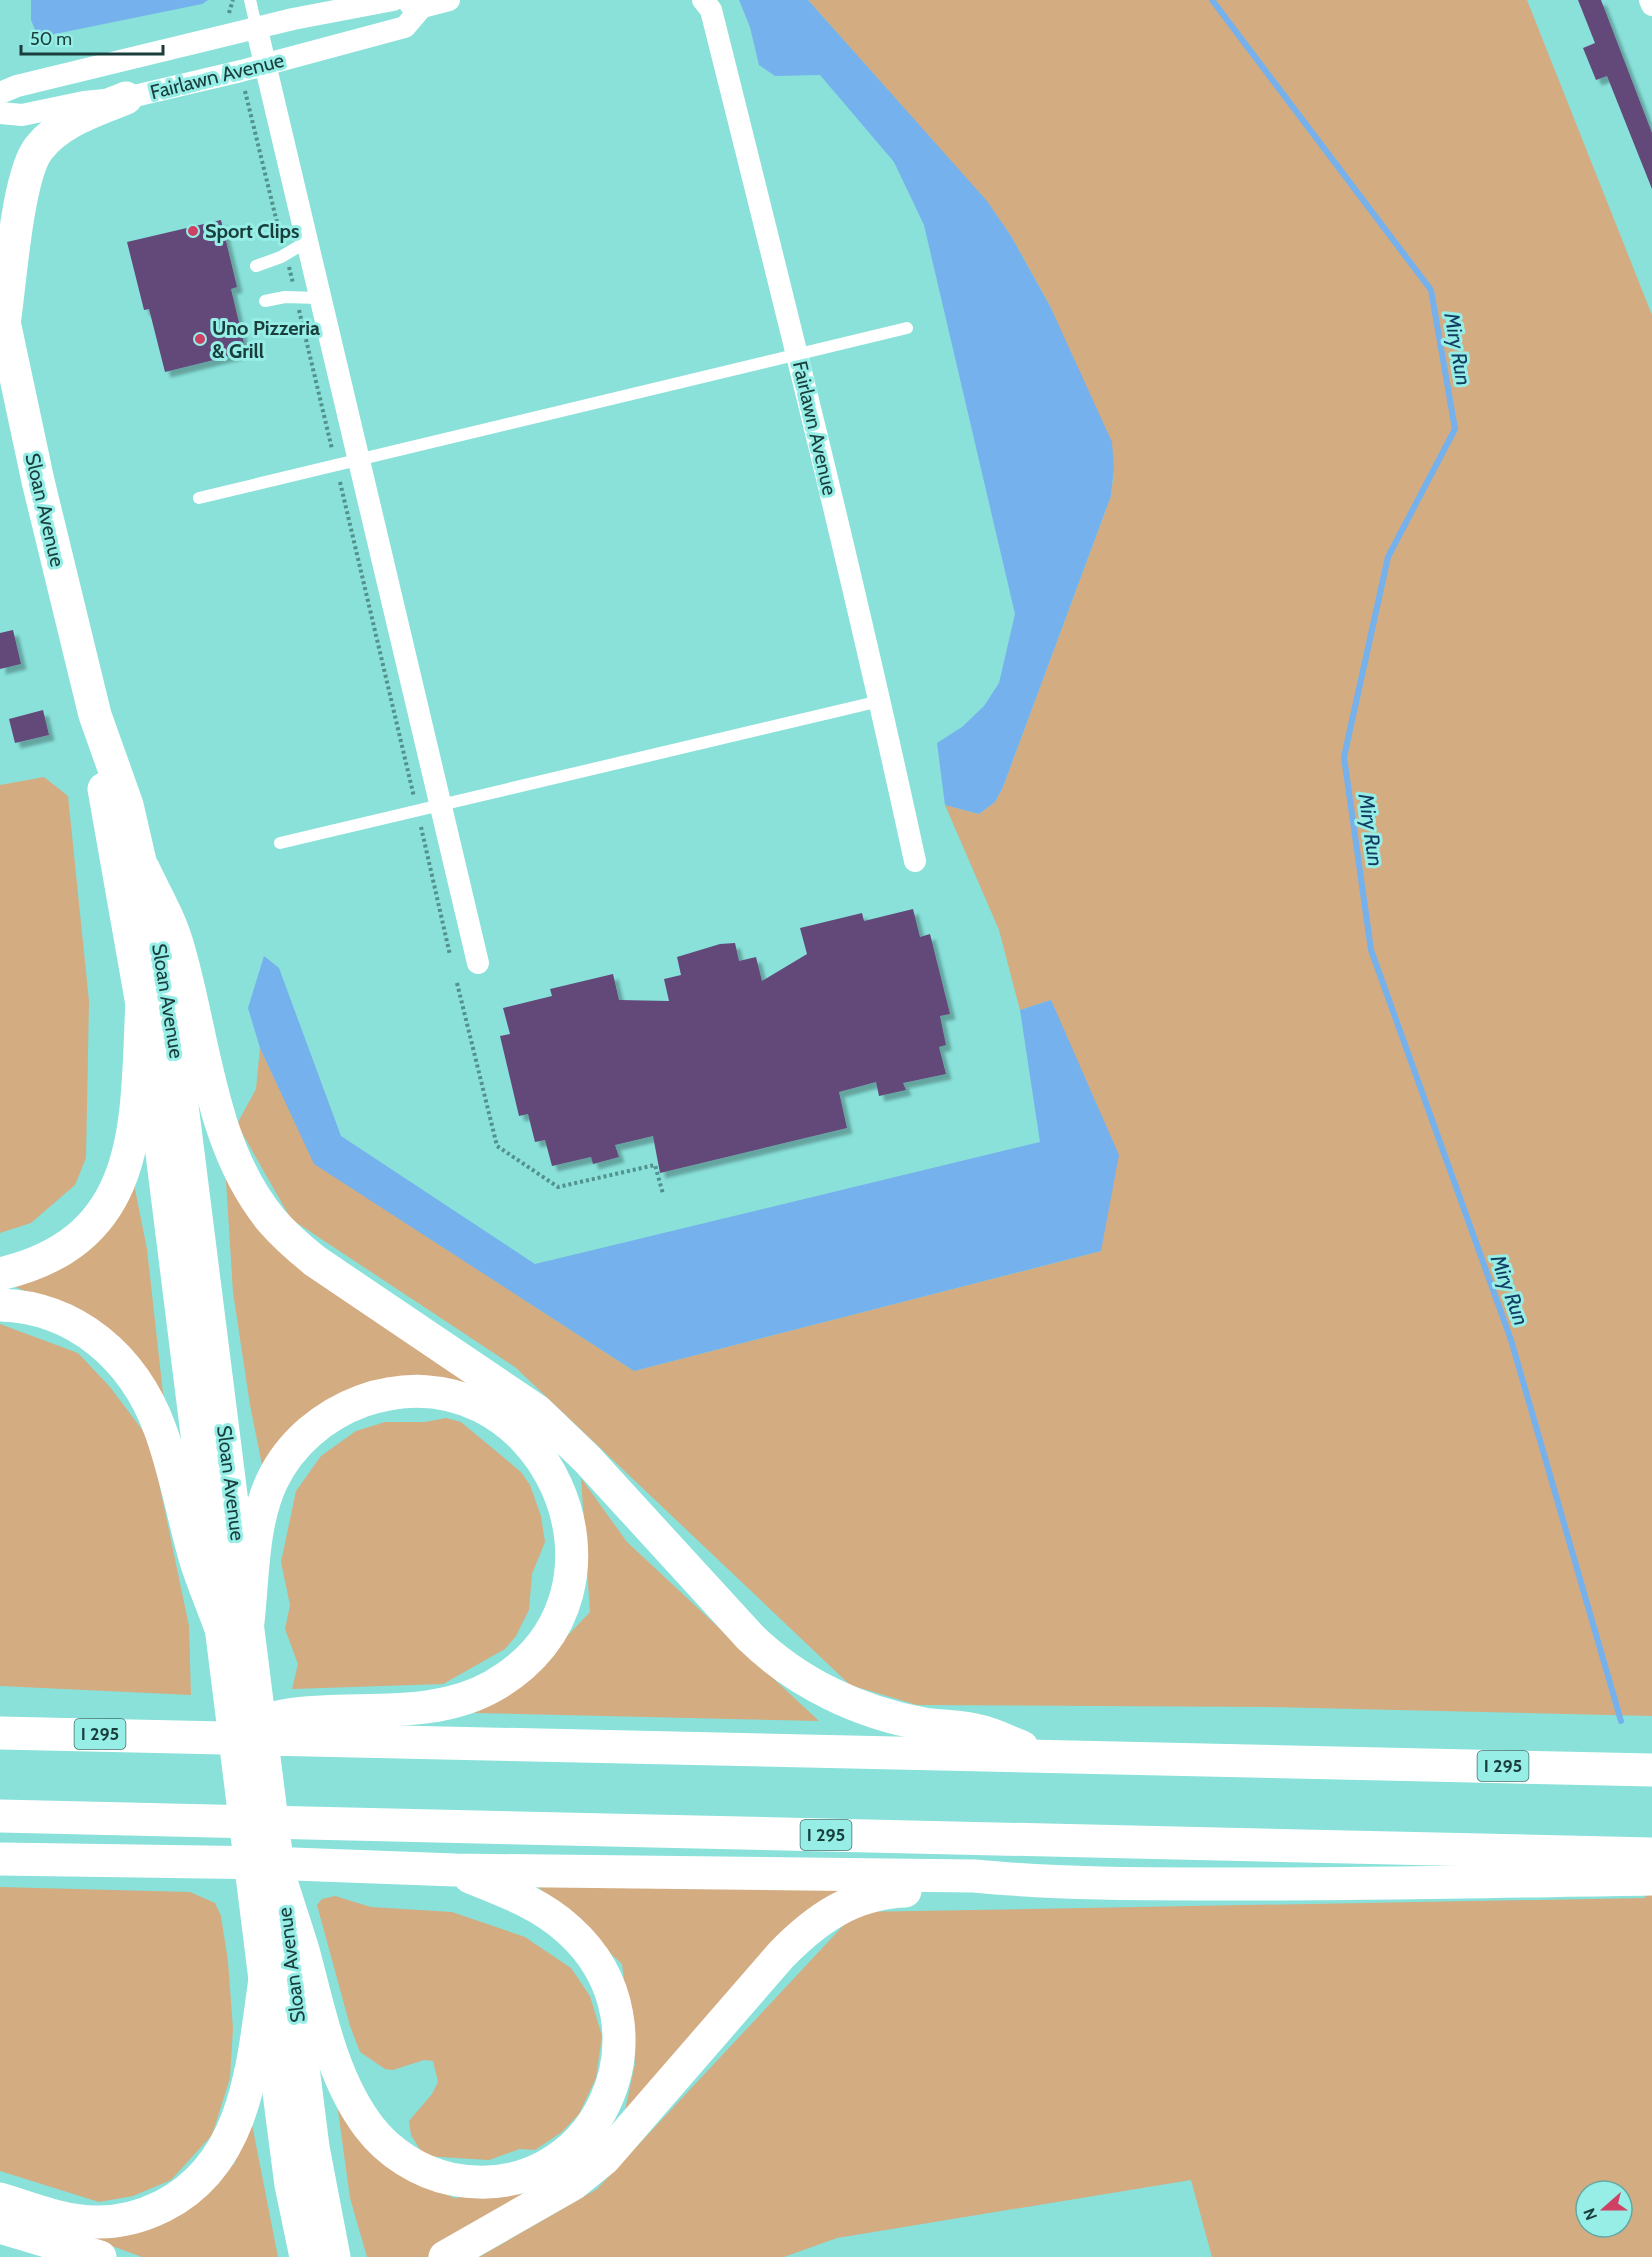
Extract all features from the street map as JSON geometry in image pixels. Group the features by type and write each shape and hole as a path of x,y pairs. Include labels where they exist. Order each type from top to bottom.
{"main road":[{"name":"Sloan Avenue","path":"126,98 67,123 47,140 32,158 23,187 2,314 35,470 95,715 127,805 143,868 171,1005 234,1624 281,1881 280,1958 291,2185 306,2257"},
{"name":"Sloan Avenue","path":"95,715 107,814 142,1000 234,1624 280,1958 334,2257"},
{"path":"143,868 178,945 217,1108 235,1160 252,1193 284,1234 315,1262 537,1411 587,1460 724,1610 780,1664 815,1686 881,1713 926,1724 980,1731 1044,1755"},
{"path":"0,1274 36,1263 71,1245 94,1223 114,1192 126,1163 133,1135 142,1000"},
{"path":"0,1305 29,1307 69,1320 102,1344 134,1381 160,1429 197,1563 234,1624"},
{"path":"199,1736 289,1715 430,1705 477,1694 502,1681 544,1640 567,1590 572,1548 568,1516 559,1488 538,1453 518,1432 490,1412 463,1400 431,1393 400,1392 354,1404 329,1417 307,1434 288,1455 272,1480 234,1624"},
{"name":"I 295","path":"0,1733 1652,1770"},
{"name":"I 295","path":"0,1816 1652,1854"},
{"path":"0,1858 266,1863 455,1870 963,1876 1047,1883"},
{"path":"280,1958 368,2126 386,2145 418,2167 464,2181 504,2180 541,2168 558,2158 581,2139 594,2124 608,2098 620,2049 619,2019 614,1998 593,1957 569,1929 535,1905 455,1870"},
{"path":"445,2257 573,2184 604,2159 780,1955 824,1916 856,1900 880,1892 1047,1883 1393,1884 1652,1879"},
{"path":"0,2199 63,2218 100,2222 120,2221 148,2212 182,2194 202,2176 224,2150 240,2115 280,1958"},
{"path":"0,2227 100,2257"}],"street":[{"name":"Fairlawn Avenue","path":"0,93 17,86 257,30 293,19 395,0 423,7 449,0"},
{"name":"Fairlawn Avenue","path":"703,0 711,10 797,354 880,701 915,861"},
{"path":"1650,0 1652,5"},
{"name":"Fairlawn Avenue","path":"0,113 22,116 84,102 126,98 265,65 405,27 423,7"},
{"path":"257,30 478,963"}],"lane":[{"path":"250,0 257,30"},
{"path":"256,266 281,257 308,241"},
{"path":"265,301 285,297 320,298"},
{"path":"199,498 906,328"},
{"path":"280,843 880,701"}],"path":[{"path":"228,17 233,0"},
{"path":"245,91 283,245"},
{"path":"288,266 293,284"},
{"path":"299,309 332,449"},
{"path":"340,482 414,797"},
{"path":"422,827 450,955"},
{"path":"457,983 497,1146 558,1187 655,1165 663,1194"}],"shaded area":[{"path":"808,0 1527,0 1652,315 1652,1716 1270,1707 917,1705 850,1685 515,1367 291,1219 237,1124 256,1089 260,1048 315,1164 634,1371 1101,1251 1051,1000 1020,1010 999,930 945,805 979,814 995,802 1003,787 1111,496 1114,468 1050,306 1011,236 987,202"},
{"path":"44,777 68,796 89,1001 86,1158 75,1185 31,1223 0,1233 0,785"},
{"path":"225,1165 470,1384 376,1386 262,1465 250,1405 233,1292"},
{"path":"133,1179 147,1249 164,1402 47,1301 9,1284 86,1252"},
{"path":"0,1324 78,1353 110,1387 150,1440 189,1626 191,1695 0,1686"},
{"path":"446,1418 461,1422 521,1472 530,1485 541,1516 545,1542 532,1574 529,1610 516,1636 505,1649 443,1684 292,1689 298,1664 285,1629 290,1605 281,1562 296,1491 321,1456 356,1431 385,1422 425,1422"},
{"path":"581,1478 627,1542 819,1721 474,1713 520,1686 590,1612"},
{"path":"536,1885 842,1887 624,2115 635,2064 622,1964"},
{"path":"0,1887 190,1892 215,1903 221,1916 228,1961 233,2029 230,2078 212,2135 171,2180 133,2196 99,2202 0,2171"},
{"path":"1644,1892 1652,1893 1652,2257 1212,2257 1191,2180 837,2238 784,2257 479,2257 597,2189 856,1912 1645,1898"},
{"path":"335,1896 371,1907 452,1912 525,1937 571,1968 590,1996 602,2036 596,2078 579,2114 562,2132 535,2150 520,2149 489,2160 424,2156 411,2135 409,2121 432,2094 438,2082 433,2061 424,2060 393,2070 385,2069 360,2052 350,2026 317,1905 322,1899"},
{"path":"335,2089 380,2161 454,2198 516,2191 526,2198 432,2257 367,2257 350,2198"},
{"path":"252,2124 278,2257 142,2257 93,2239 159,2225 234,2164"}],"water":[{"path":"31,0 208,0 202,4 45,36 36,32 31,20"},
{"path":"739,0 808,0 987,201 1011,236 1050,306 1112,442 1114,468 1111,496 1003,787 995,802 979,814 945,805 937,743 962,727 984,706 999,683 1015,614 924,225 894,162 820,75 775,76 759,65 750,27"},
{"path":"264,956 279,968 341,1136 535,1264 1040,1142 1020,1010 1051,1000 1119,1155 1101,1251 634,1371 314,1164 260,1048 248,1008"}],"building":[{"path":"1578,0 1601,0 1652,133 1652,189 1607,76 1596,80 1583,48 1595,43"},
{"path":"221,220 237,287 231,289 246,352 165,372 149,309 144,310 127,242"},
{"path":"13,630 21,664 0,669 0,633"},
{"path":"43,710 49,735 15,743 9,719"},
{"path":"913,909 920,937 930,934 950,1014 940,1016 946,1045 939,1047 946,1074 903,1083 906,1090 879,1096 876,1082 839,1092 847,1128 660,1173 653,1136 615,1145 619,1157 593,1164 591,1157 552,1166 545,1140 535,1142 528,1114 519,1116 500,1036 510,1034 503,1008 552,996 550,989 613,974 619,1000 669,1001 664,979 681,975 677,957 720,944 735,943 739,961 756,957 762,981 807,954 800,928 862,913 864,921"}],"waterway":[{"name":"Miry Run","path":"1212,0 1431,290 1455,429 1388,557 1344,757 1371,950 1511,1340 1621,1721"}],"place":[{"name":"Sport Clips","path":"193,231"},
{"name":"Uno Pizzeria & Grill","path":"200,339"}]}
